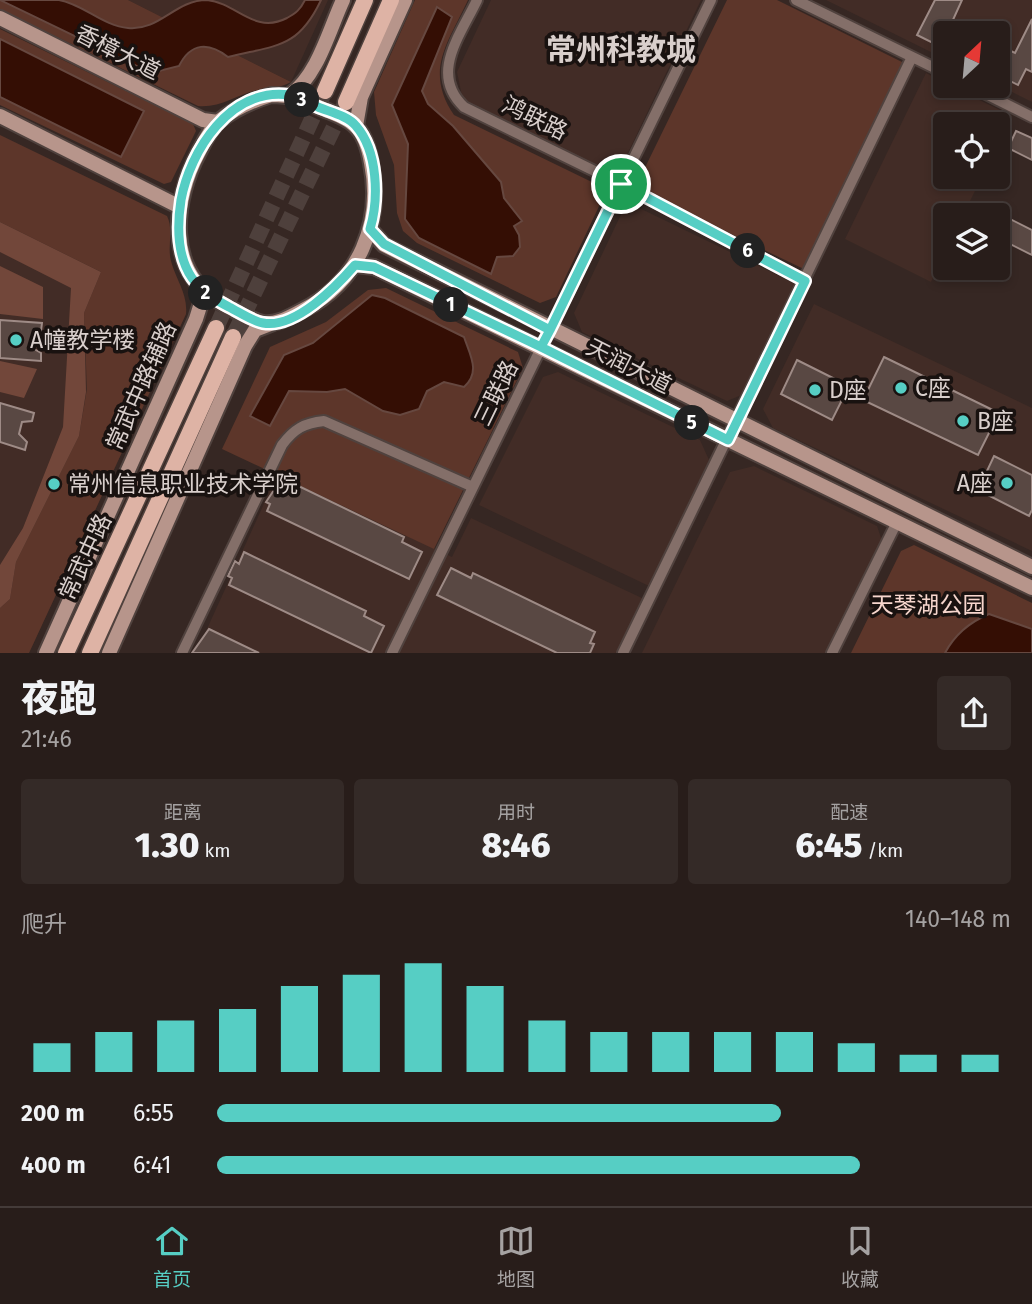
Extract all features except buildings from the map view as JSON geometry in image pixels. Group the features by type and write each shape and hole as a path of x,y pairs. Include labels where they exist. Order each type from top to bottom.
{"main road":[{"path":"325,91 365,0"},
{"path":"345,102 391,0"},
{"name":"常武中路","path":"66,653 216,328"},
{"name":"常武中路","path":"90,653 233,337"}],"street":[{"path":"290,95 301,87 309,75 343,0"},
{"path":"109,653 245,346 256,330 328,296 355,265 374,213 375,181 369,151 356,126 361,97 405,0"},
{"name":"鸿联路","path":"477,0 448,62 446,82 450,94 464,107 621,184 805,281"},
{"name":"三联路","path":"392,653 710,0"},
{"path":"796,0 933,67"},
{"name":"香樟大道","path":"0,19 203,120 218,122"},
{"path":"624,653 912,57"},
{"path":"275,322 263,323 238,312 199,288 186,268 179,234 180,207 192,166 218,122 247,103 271,95 290,95 356,126"},
{"path":"994,98 1032,117"},
{"path":"0,116 180,207"},
{"name":"天润大道","path":"370,229 384,244 550,330 1032,567"},
{"name":"天润大道","path":"355,265 374,267 1032,588"},
{"name":"常武中路辅路","path":"46,653 196,319 201,303 199,288"},
{"path":"182,653 282,445 306,423 324,421 473,487"},
{"path":"832,653 897,522"}],"shaded area":[{"path":"0,0 59,0 110,23 139,28 196,1 218,2 255,21 265,23 287,18 298,11 305,0 321,0 304,28 284,42 228,57 214,49 201,47 189,52 179,66 151,73"},
{"path":"128,0 328,0 291,82"},
{"path":"491,0 701,0 615,180 463,101 457,72"},
{"path":"826,0 1032,0 1032,102 1010,91 1010,21 933,21 933,53"},
{"path":"437,7 452,17 422,91 428,104 453,126 501,182 504,198 522,221 514,226 519,235 520,247 513,256 497,257 491,274 419,238 405,219 408,144 392,105"},
{"path":"0,39 144,111 121,157 0,97"},
{"path":"926,73 933,77 933,98 975,98 1004,112 933,112 933,189 976,189 969,203 933,203 931,282 845,239"},
{"path":"627,202 798,285 744,394 727,401 582,332 574,313"},
{"name":"常州信息职业技术学院","path":"0,222 186,314 29,653 0,653"},
{"path":"0,222 101,272 84,313 86,392 79,436 16,562 10,599 0,608 0,565 23,528 63,427 71,288 0,252"},
{"path":"0,266 43,287 43,319 0,314"},
{"path":"372,295 385,298 464,337 473,369 464,387 444,382 427,391 419,409 400,415 383,411 345,389 327,392 289,391 270,426 250,416 284,355 313,343"},
{"path":"814,304 1032,408 1032,551 773,428 763,409"},
{"path":"0,361 37,369 24,398 0,392"},
{"path":"558,372 700,440 709,460 649,586 479,505 543,377"},
{"path":"754,466 877,526 882,541 828,653 642,653 730,472"},
{"path":"278,473 452,557 471,518 644,599 617,653 196,653"},
{"path":"989,614 1032,629 1032,653 945,653 964,629"}],"green space":[{"path":"0,0 128,0 291,82 250,92 222,103 198,106 0,9"},
{"path":"415,0 468,0 447,44 440,71 445,99 454,115 598,185 602,200 556,297 540,303 417,243 403,231 397,213 394,165 376,115 374,92"},
{"path":"727,0 777,0 904,63 806,270 635,188"},
{"path":"0,29 193,124 196,131 171,182 164,184 0,105"},
{"path":"0,135 167,216 171,261 186,307 186,314 29,653 0,653 0,608 10,599 16,562 79,436 87,389 84,313 101,272 0,222"},
{"path":"386,288 518,352 523,368 434,549 222,449 270,347 326,322 368,290"},
{"name":"天琴湖公园","path":"914,545 1032,603 1032,653 851,653 901,551"}],"tunnel":[{"path":"216,328 324,93"},
{"path":"233,337 346,102"}],"place":[{"name":"A幢教学楼","path":"16,340"},
{"name":"C座","path":"901,388"},
{"name":"D座","path":"815,390"},
{"name":"B座","path":"963,421"},
{"name":"A座","path":"1007,483"},
{"name":"常州信息职业技术学院","path":"54,484"}],"district":[{"name":"常州科教城","path":"621,50"}],"route":[{"path":"621,184 550,330 541,347 374,267 355,265 328,296 286,318 263,323 214,299 199,288 186,268 179,234 178,215 184,183 199,151 218,122 247,103 271,95 290,95 356,126 369,151 375,181 374,213 370,229 384,244 550,330 541,347 728,440 805,281 621,184"}]}
